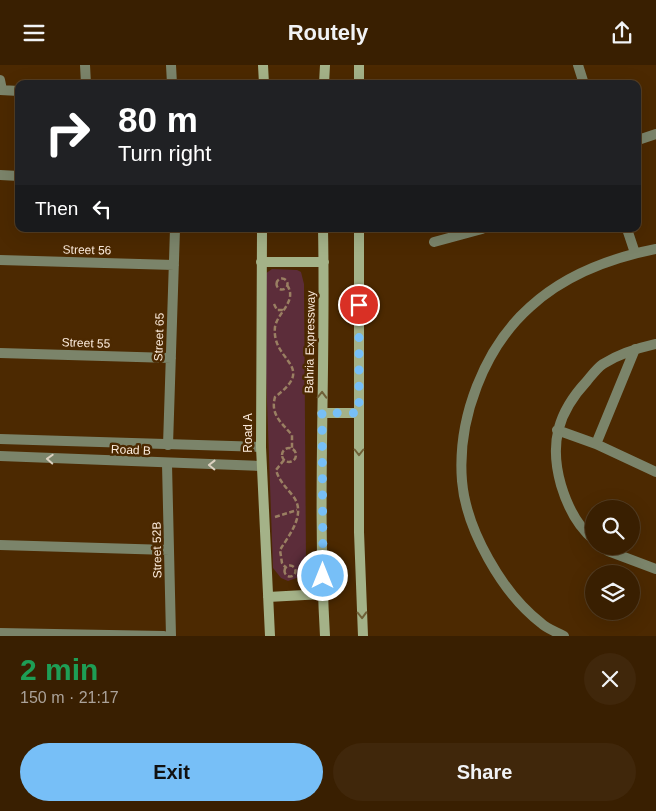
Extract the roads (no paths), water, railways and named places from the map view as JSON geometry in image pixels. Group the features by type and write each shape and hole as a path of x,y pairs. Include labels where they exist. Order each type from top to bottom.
{"main road":[{"path":"263,65 264,80"},
{"path":"324,80 325,65"},
{"path":"359,65 359,80"},
{"name":"Road A","path":"262,232 261,466 270,636"},
{"name":"Bahria Expressway","path":"323,232 323,594 326,636"},
{"path":"359,232 359,532 363,636"},
{"path":"261,262 324,262"},
{"path":"322,413 359,413"},
{"path":"268,597 323,594"}],"street":[{"path":"85,65 86,80"},
{"path":"171,65 172,80"},
{"path":"578,65 583,80"},
{"path":"1,87 15,90"},
{"path":"641,139 656,134"},
{"path":"0,175 15,175"},
{"name":"Street 65","path":"168,445 174,232"},
{"path":"434,242 471,232"},
{"path":"628,232 635,253"},
{"path":"564,636 541,624 507,588 477,541 462,481 465,427 480,375 504,336 529,307 559,284 591,267 635,253 656,249"},
{"name":"Street 56","path":"0,261 174,265"},
{"path":"585,531 567,505 556,466 556,430 572,397 602,365 635,349 656,344"},
{"path":"596,444 635,349"},
{"name":"Street 55","path":"0,353 171,358"},
{"path":"556,430 596,444 656,472"},
{"name":"Road B","path":"0,439 261,447"},
{"name":"Road B","path":"0,456 167,464 261,466"},
{"name":"Street 52B","path":"167,464 172,636"},
{"path":"0,545 169,550"},
{"path":"619,555 656,569"},
{"path":"0,633 164,636"}]}
